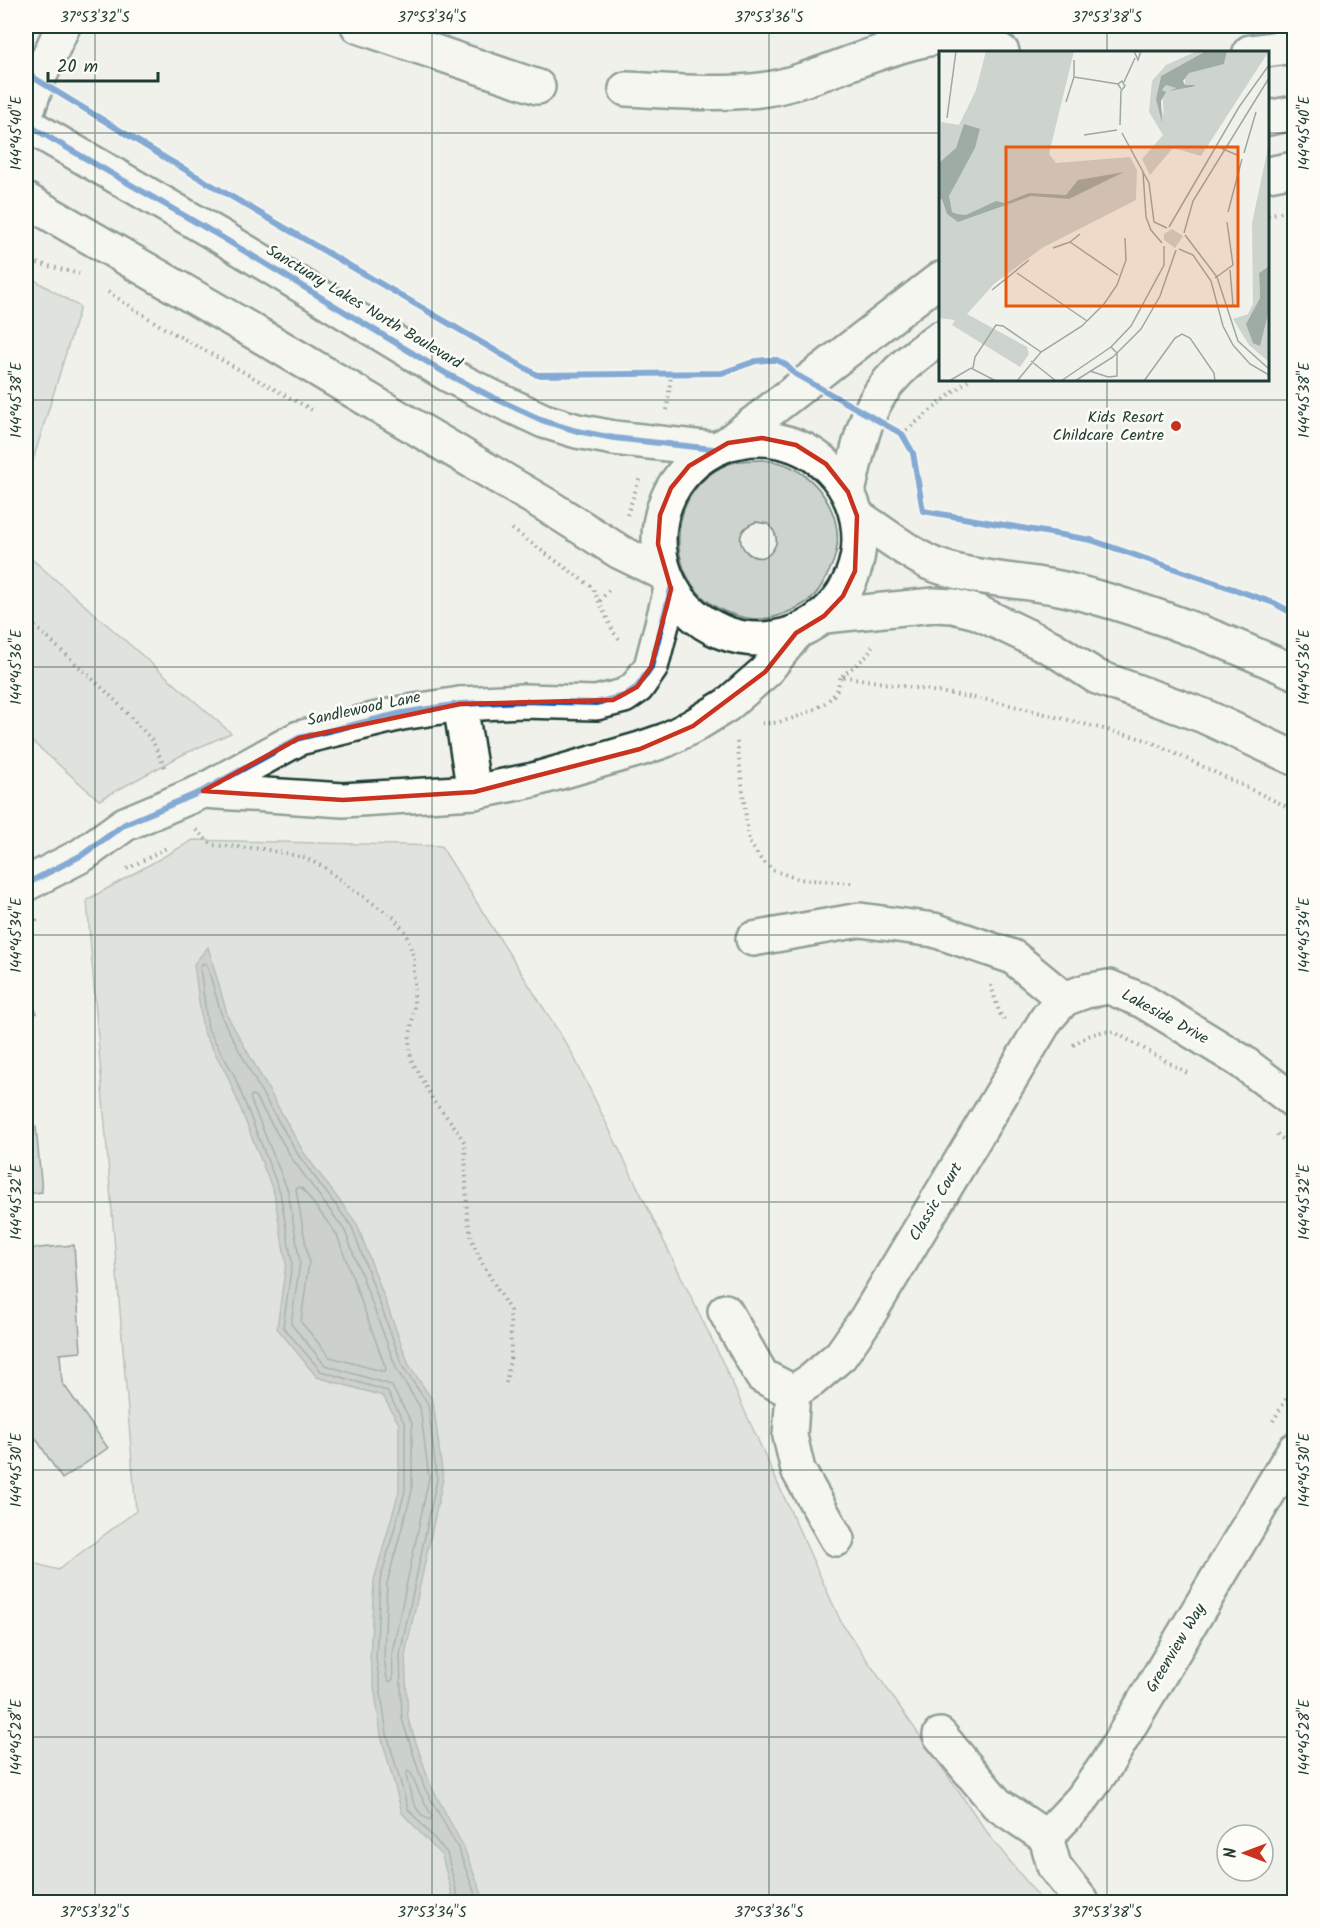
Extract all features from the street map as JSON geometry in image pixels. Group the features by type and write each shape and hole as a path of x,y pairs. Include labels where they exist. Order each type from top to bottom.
{"street":[{"path":"358,26 538,87"},
{"path":"26,115 58,31"},
{"path":"626,89 741,92 767,89 817,76 885,51 946,37 981,40 1000,51"},
{"path":"1257,51 1294,46"},
{"path":"1269,118 1294,113"},
{"name":"Sanctuary Lakes North Boulevard","path":"26,124 223,238 447,374 544,421 577,431 614,438 720,446"},
{"path":"1269,174 1294,169"},
{"path":"26,200 546,505 667,581"},
{"path":"939,280 720,446 689,466 671,488 660,515 658,544 667,581 688,612 711,629 739,639 768,640 796,633 824,616 843,596 855,571 860,544 852,504 869,415 880,394 894,376 939,339"},
{"path":"720,446 762,438 796,445 826,464 852,504 911,551 938,565 973,574 1064,589 1122,605 1238,646 1294,672"},
{"name":"Sandlewood Lane","path":"26,884 82,855 125,824 192,795 298,738 402,713 460,705 523,701 596,703 624,696 637,687 651,667 667,581"},
{"path":"824,616 934,605 952,606 977,612 1052,648 1096,676 1204,716 1294,758"},
{"name":"Sandlewood Lane","path":"192,795 344,800 474,792 578,768 666,740 727,705 765,672 796,633"},
{"path":"460,705 474,792"},
{"path":"753,939 860,920 934,930 1013,957 1064,999"},
{"name":"Lakeside Drive","path":"1064,999 1086,991 1109,987 1143,1001 1241,1061 1294,1101"},
{"name":"Classic Court","path":"793,1392 812,1380 841,1355 866,1319 1047,1018 1064,999"},
{"path":"725,1311 762,1376 793,1392 790,1437 798,1470 837,1539"},
{"name":"Greenview Way","path":"1046,1837 1082,1799 1106,1765 1294,1450"},
{"path":"940,1735 997,1804 1046,1837 1054,1866 1082,1902"}],"path":[{"path":"1269,215 1294,210"},
{"path":"660,375 681,374"},
{"path":"600,600 612,585 632,496 659,442 665,424 671,375"},
{"path":"902,434 967,381"},
{"path":"869,415 902,434 908,444"},
{"path":"26,618 112,697 152,740 192,795 197,832 212,844 263,849 303,857 324,867 393,917 406,933 414,958 414,1011 409,1041 411,1059 434,1102 465,1143 467,1216 472,1240 481,1261 510,1311 511,1354 506,1383"}],"highlighted area":[{"path":"762,438 796,445 826,464 848,492 857,516 855,571 843,596 824,616 796,633 765,672 693,726 640,749 474,792 343,800 203,791 299,738 460,704 613,700 637,687 651,667 671,589 658,544 660,515 671,488 689,466 728,443"}],"shaded area":[{"path":"26,275 80,307 26,483"},
{"path":"759,460 786,465 810,480 826,499 831,510 837,534 837,547 833,563 813,597 788,612 771,618 759,619 735,615 710,603 693,585 682,563 679,538 682,514 693,492 711,474 735,462","holes":["756,522 768,524 775,534 775,546 768,555 760,558 752,556 741,544 741,536 745,528"]},
{"path":"26,554 231,733 184,754 99,800 26,736"},
{"path":"193,840 441,846 572,1053 716,1348 842,1624 991,1838 1043,1902 26,1902 26,1561 58,1570 136,1511 87,900"}],"water":[{"path":"208,947 228,1017 304,1153 357,1224 409,1365 433,1401 443,1479 405,1655 408,1719 430,1784 463,1846 485,1902 454,1902 442,1856 402,1813 381,1735 370,1658 374,1580 399,1491 399,1424 383,1396 317,1377 277,1328 286,1263 274,1193 228,1077 203,1031 194,964"}],"building":[{"path":"26,994 37,1013 26,1020"},
{"path":"36,1127 42,1192 26,1194 26,1128"},
{"path":"74,1245 81,1352 60,1354 62,1382 108,1448 62,1479 26,1423 26,1249"}],"cycle path":[{"path":"26,73 167,159 537,375 722,373 756,361 777,360 795,374 902,434 913,453 923,511 1091,540 1274,603 1294,614"},
{"path":"26,124 223,238 447,374 492,397 544,421 577,431 614,438 713,449"},
{"path":"26,884 82,855 125,824 203,791 299,738 402,713 460,704 523,701 596,703 624,696 637,687 651,667 671,589"}],"place":[{"name":"Kids Resort Childcare Centre","path":"1176,426"}]}
